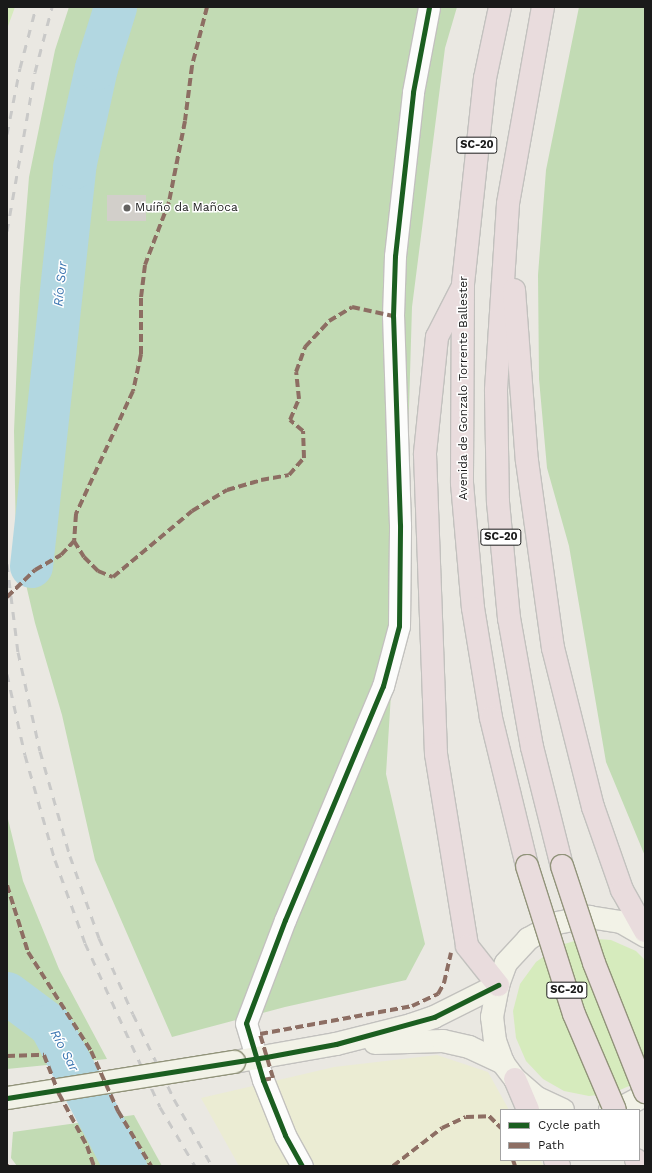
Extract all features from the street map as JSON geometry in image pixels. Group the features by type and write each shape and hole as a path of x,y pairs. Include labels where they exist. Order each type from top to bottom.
{"highway":[{"name":"Avenida de Gonzalo Torrente Ballester","path":"500,7 485,78 463,285 462,483 473,608 491,718 527,866 574,1014 615,1109"},
{"name":"SC-20","path":"543,7 508,204 496,391 498,502 509,618 532,747 562,866 594,963 645,1092"},
{"path":"508,204 527,461 553,648 593,807 622,890 645,931"},
{"path":"463,285 437,337 425,454 436,754 466,946 498,985"},
{"path":"509,1071 528,1109"}],"street":[{"path":"302,1166 285,1135 256,1059 246,1022 285,920 383,686 399,626 400,525 393,316 395,256 413,92 429,7"},
{"path":"509,1071 495,1041 492,1017 498,985 506,963 528,939 557,923 589,917 621,922 645,936"},
{"path":"8,1098 256,1059 336,1044 434,1017 498,985"},
{"path":"336,1044 442,1041 469,1047 509,1071 537,1098 561,1109"},
{"path":"616,1109 621,1108 645,1095"}],"green space":[{"path":"7,7 15,7 7,29"},
{"path":"69,7 457,7 445,48 412,307 409,408 386,774 425,944 406,980 285,1007 172,1037 95,860 62,715 35,623 16,542 14,431 20,288 29,177 55,50"},
{"path":"579,7 645,7 645,856 606,762 569,546 547,468 539,379 538,275 546,170"},
{"path":"7,815 23,881 59,969 107,1059 7,1069"},
{"path":"584,938 611,940 636,951 645,960 645,1074 636,1083 613,1093 589,1096 564,1091 543,1079 526,1061 516,1038 513,1011 520,984 536,962 558,946"},
{"path":"437,1055 488,1072 508,1109 500,1109 500,1161 541,1161 544,1166 239,1166 201,1098 334,1067"},
{"path":"134,1115 162,1166 17,1166 11,1158 13,1132"}],"building":[{"name":"Muíño da Mañoca","path":"107,195 146,195 146,221 107,221"}],"waterway":[{"name":"Río Sar","path":"31,566 74,167 96,68 115,7"},
{"name":"Río Sar","path":"7,993 50,1025 125,1166"}],"railway":[{"path":"7,134 20,68 36,7"},
{"path":"7,231 35,72 52,7"},
{"path":"7,564 18,652 40,751 70,856 99,938 133,1014 174,1099 212,1166"},
{"path":"7,674 25,755 55,860 85,943 160,1107 195,1166"}],"marked path":[{"path":"207,7 192,66 185,121 169,202 145,265 141,298 141,354 133,391 76,514 74,541 84,557 98,571 113,577 192,511 227,490 261,480 289,475 304,458 303,431 290,420 299,399 296,372 305,347 329,321 352,307 393,316"},
{"path":"7,597 35,570 61,555 74,541"},
{"path":"7,885 28,952 91,1051 118,1111 151,1166"},
{"path":"263,1080 273,1078 260,1034 412,1006 438,994 444,983 451,953"},
{"path":"7,1056 44,1055 59,1094 87,1146 94,1166"},
{"path":"393,1166 442,1128 466,1117 489,1116 500,1127"},
{"path":"513,1161 515,1166"}],"cycle path":[{"path":"302,1166 285,1135 263,1080 246,1023 285,920 383,686 399,626 400,525 393,316 395,256 413,92 429,7"},
{"path":"7,1098 266,1057 336,1044 434,1017 498,985"}],"place":[{"name":"Muíño da Mañoca","path":"127,208"}]}
